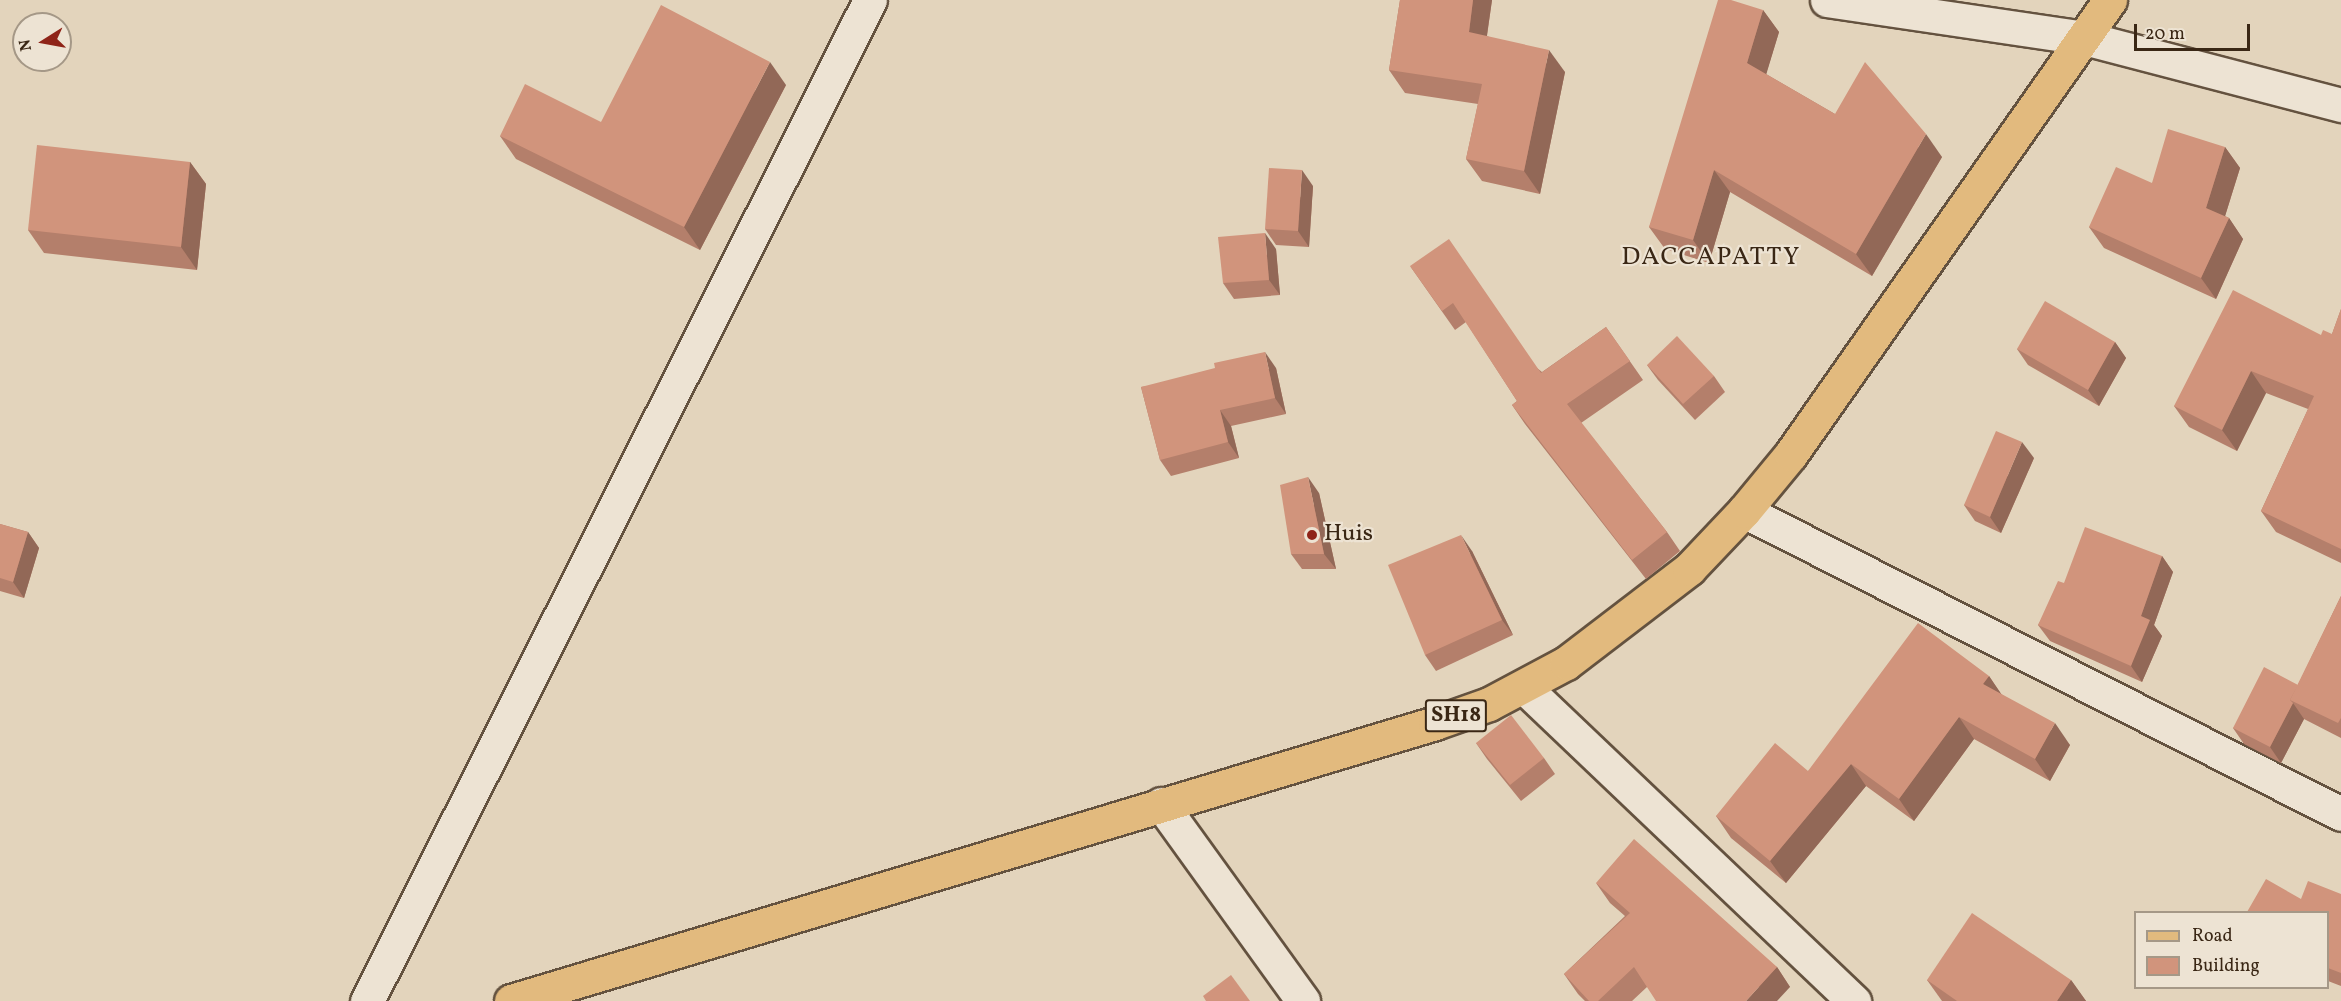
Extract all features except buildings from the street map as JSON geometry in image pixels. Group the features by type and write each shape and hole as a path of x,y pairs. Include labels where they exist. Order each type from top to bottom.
{"main road":[{"name":"SH18","path":"511,1001 1436,723 1524,687 1637,612 1689,568 1744,511 1791,454 2110,0"}],"street":[{"path":"367,1001 870,0"},
{"path":"1827,0 2084,38 2341,105"},
{"path":"1744,511 2341,814"},
{"path":"1524,687 1854,1001"},
{"path":"1161,804 1303,1001"}],"place":[{"name":"Huis","path":"1312,535"}],"district":[{"name":"DACCAPATTY","path":"1711,258"}]}
